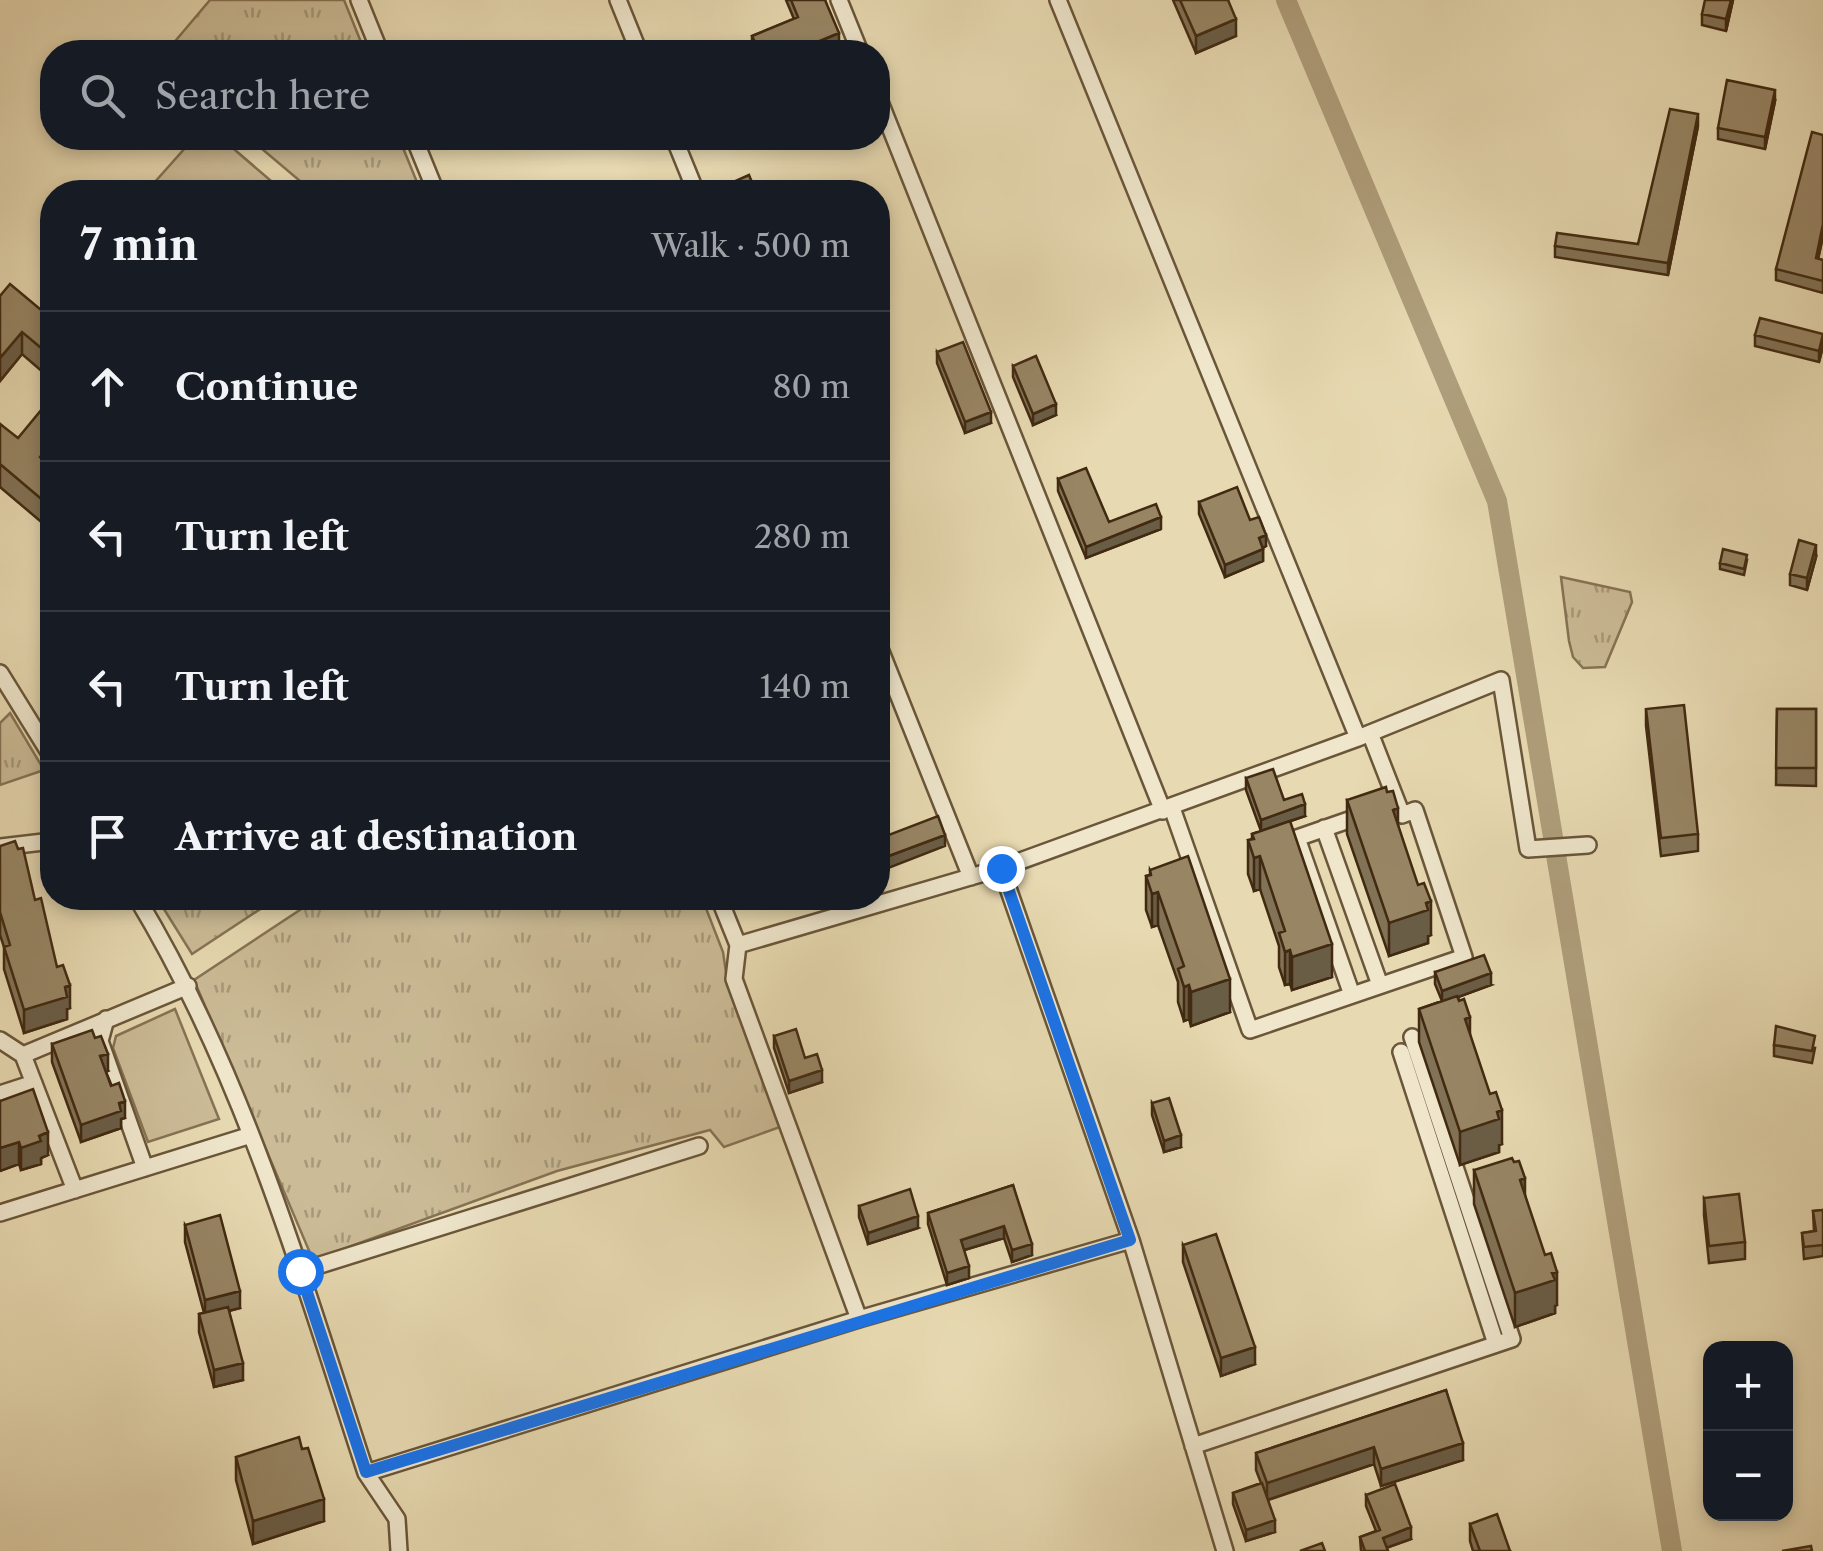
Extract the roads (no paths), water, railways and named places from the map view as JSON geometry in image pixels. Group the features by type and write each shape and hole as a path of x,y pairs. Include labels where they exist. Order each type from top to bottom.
{"street":[{"path":"358,0 375,40"},
{"path":"618,0 634,40"},
{"path":"838,0 855,40"},
{"path":"890,126 1168,809 1250,1030 1464,957 1414,810 1402,815 1364,736 1058,0"},
{"path":"419,150 431,180"},
{"path":"679,150 691,180"},
{"path":"0,673 40,737"},
{"path":"890,674 971,877"},
{"path":"890,901 1001,868 1168,809 1501,680 1528,849 1588,845"},
{"path":"0,698 18,700"},
{"path":"1352,995 1297,838 1398,803"},
{"path":"1324,828 1380,986"},
{"path":"0,847 40,842"},
{"path":"1001,868 1130,1240 1225,1551"},
{"path":"144,910 188,986 251,1135 366,1472 397,1519 399,1551"},
{"path":"724,910 738,946 734,979 859,1319"},
{"path":"738,946 860,910"},
{"path":"23,1055 188,986"},
{"path":"106,1020 100,1042 145,1168"},
{"path":"1193,1446 1512,1339 1412,1038"},
{"path":"0,1040 23,1055 75,1190"},
{"path":"1400,1052 1496,1344"},
{"path":"0,1094 34,1083"},
{"path":"0,1213 251,1135"},
{"path":"300,1271 700,1146"},
{"path":"366,1472 859,1319 1130,1240"}],"waterway":[{"path":"1286,0 1497,501 1672,1551"}]}
